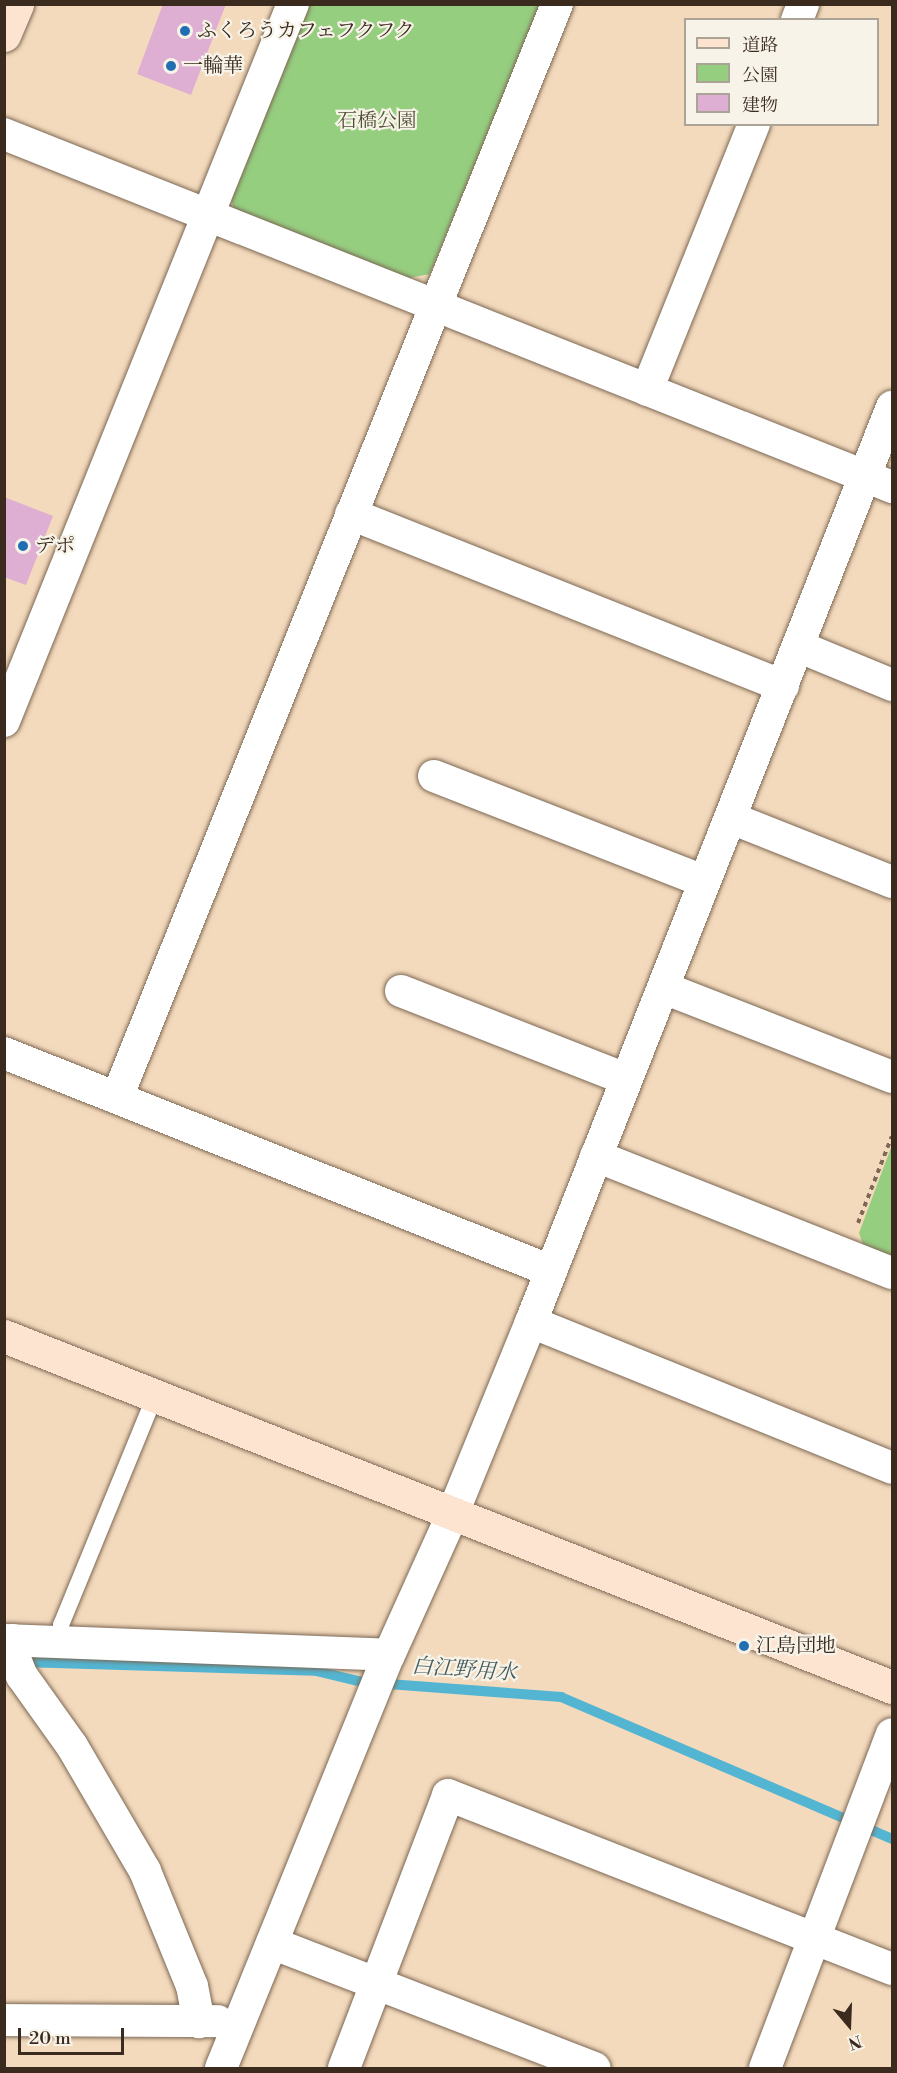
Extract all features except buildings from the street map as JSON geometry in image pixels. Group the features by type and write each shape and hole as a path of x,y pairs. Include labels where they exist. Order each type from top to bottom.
{"street":[{"path":"4,35 17,4"},
{"path":"4,721 293,4"},
{"path":"118,1095 556,4"},
{"path":"647,390 753,126"},
{"path":"4,134 209,212 435,306 879,482"},
{"path":"221,2068 382,1673 453,1513 531,1322 625,1079 664,988 703,881 731,818 783,686 879,482 892,407"},
{"path":"351,514 783,686"},
{"path":"800,647 892,685"},
{"path":"434,776 703,881"},
{"path":"731,818 892,882"},
{"path":"664,988 892,1077"},
{"path":"401,991 625,1079"},
{"path":"4,1053 118,1095 551,1271"},
{"path":"596,1156 892,1273"},
{"path":"531,1322 892,1468"},
{"path":"4,1336 892,1687"},
{"path":"199,2022 192,1986 145,1871 72,1746 12,1651 61,1642 382,1673"},
{"path":"765,2068 892,1734"},
{"path":"344,2068 378,1984 448,1795 892,1969"},
{"path":"272,1943 595,2068"},
{"path":"4,2020 240,2021"}],"lane":[{"path":"61,1642 61,1625 155,1395"}],"path":[{"path":"845,1254 892,1136"}],"green space":[{"name":"石橋公園","path":"309,5 540,5 430,274 408,278 234,211 231,196"},
{"path":"892,1145 892,1258 864,1247 859,1233"}],"waterway":[{"name":"白江野用水","path":"21,1662 316,1671 362,1682 561,1697 892,1839"}],"place":[{"name":"ふくろうカフェフクフク","path":"185,31"},
{"name":"一輪華","path":"171,66"},
{"name":"デポ","path":"23,546"},
{"name":"江島団地","path":"744,1646"}]}
